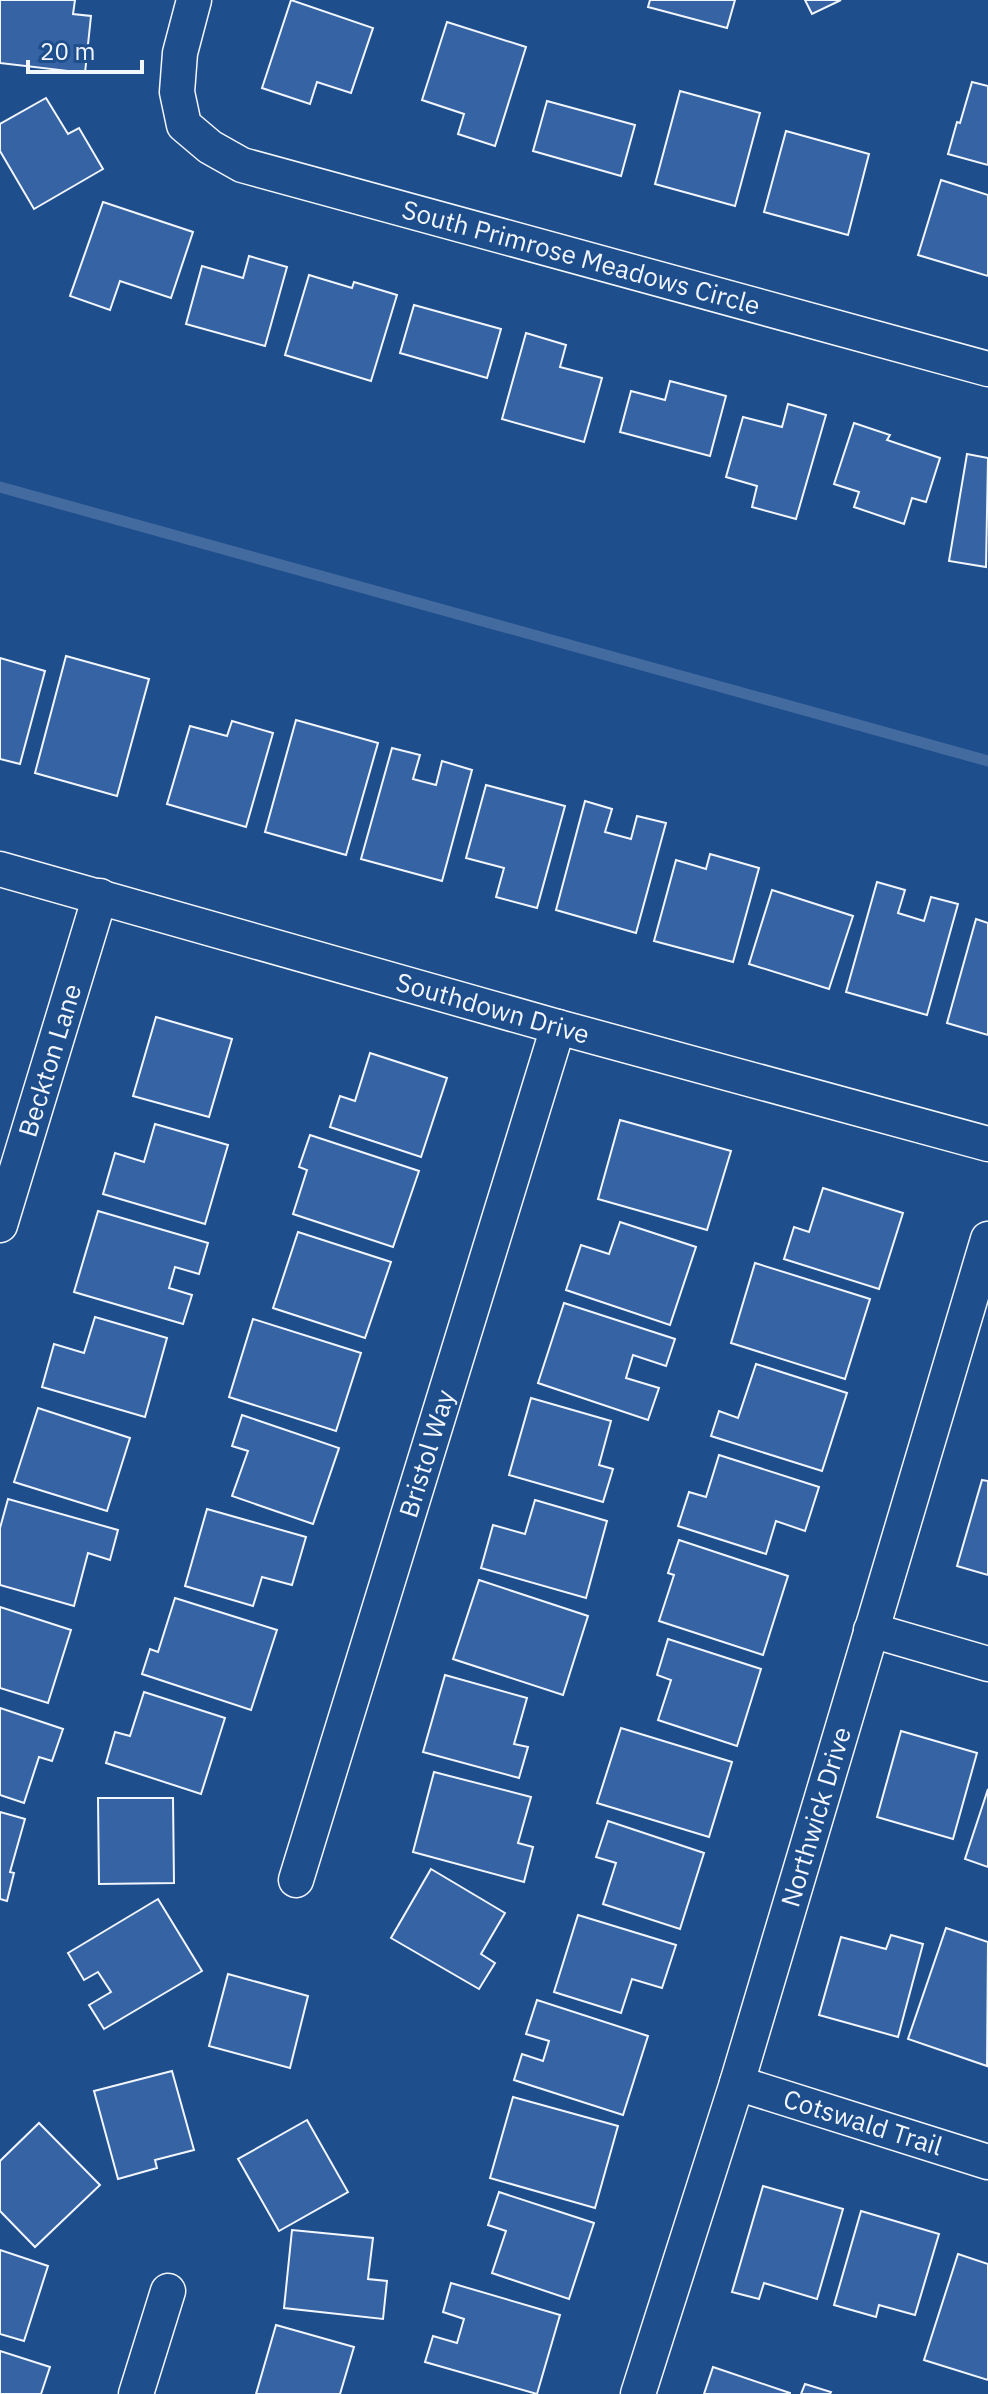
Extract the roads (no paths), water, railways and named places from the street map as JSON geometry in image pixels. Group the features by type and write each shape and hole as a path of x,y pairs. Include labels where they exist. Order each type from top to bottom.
{"street":[{"name":"South Primrose Meadows Circle","path":"194,0 180,53 177,92 184,125 210,147 242,165 988,369"},
{"name":"Southdown Drive","path":"0,869 558,1027 988,1144"},
{"name":"Beckton Lane","path":"0,1225 100,896"},
{"name":"Bristol Way","path":"296,1880 558,1027"},
{"name":"Northwick Drive","path":"638,2394 737,2083 988,1239"},
{"path":"871,1630 988,1664"},
{"name":"Cotswald Trail","path":"737,2083 988,2162"},
{"path":"136,2394 168,2291"}],"waterway":[{"path":"0,487 988,761"}]}
